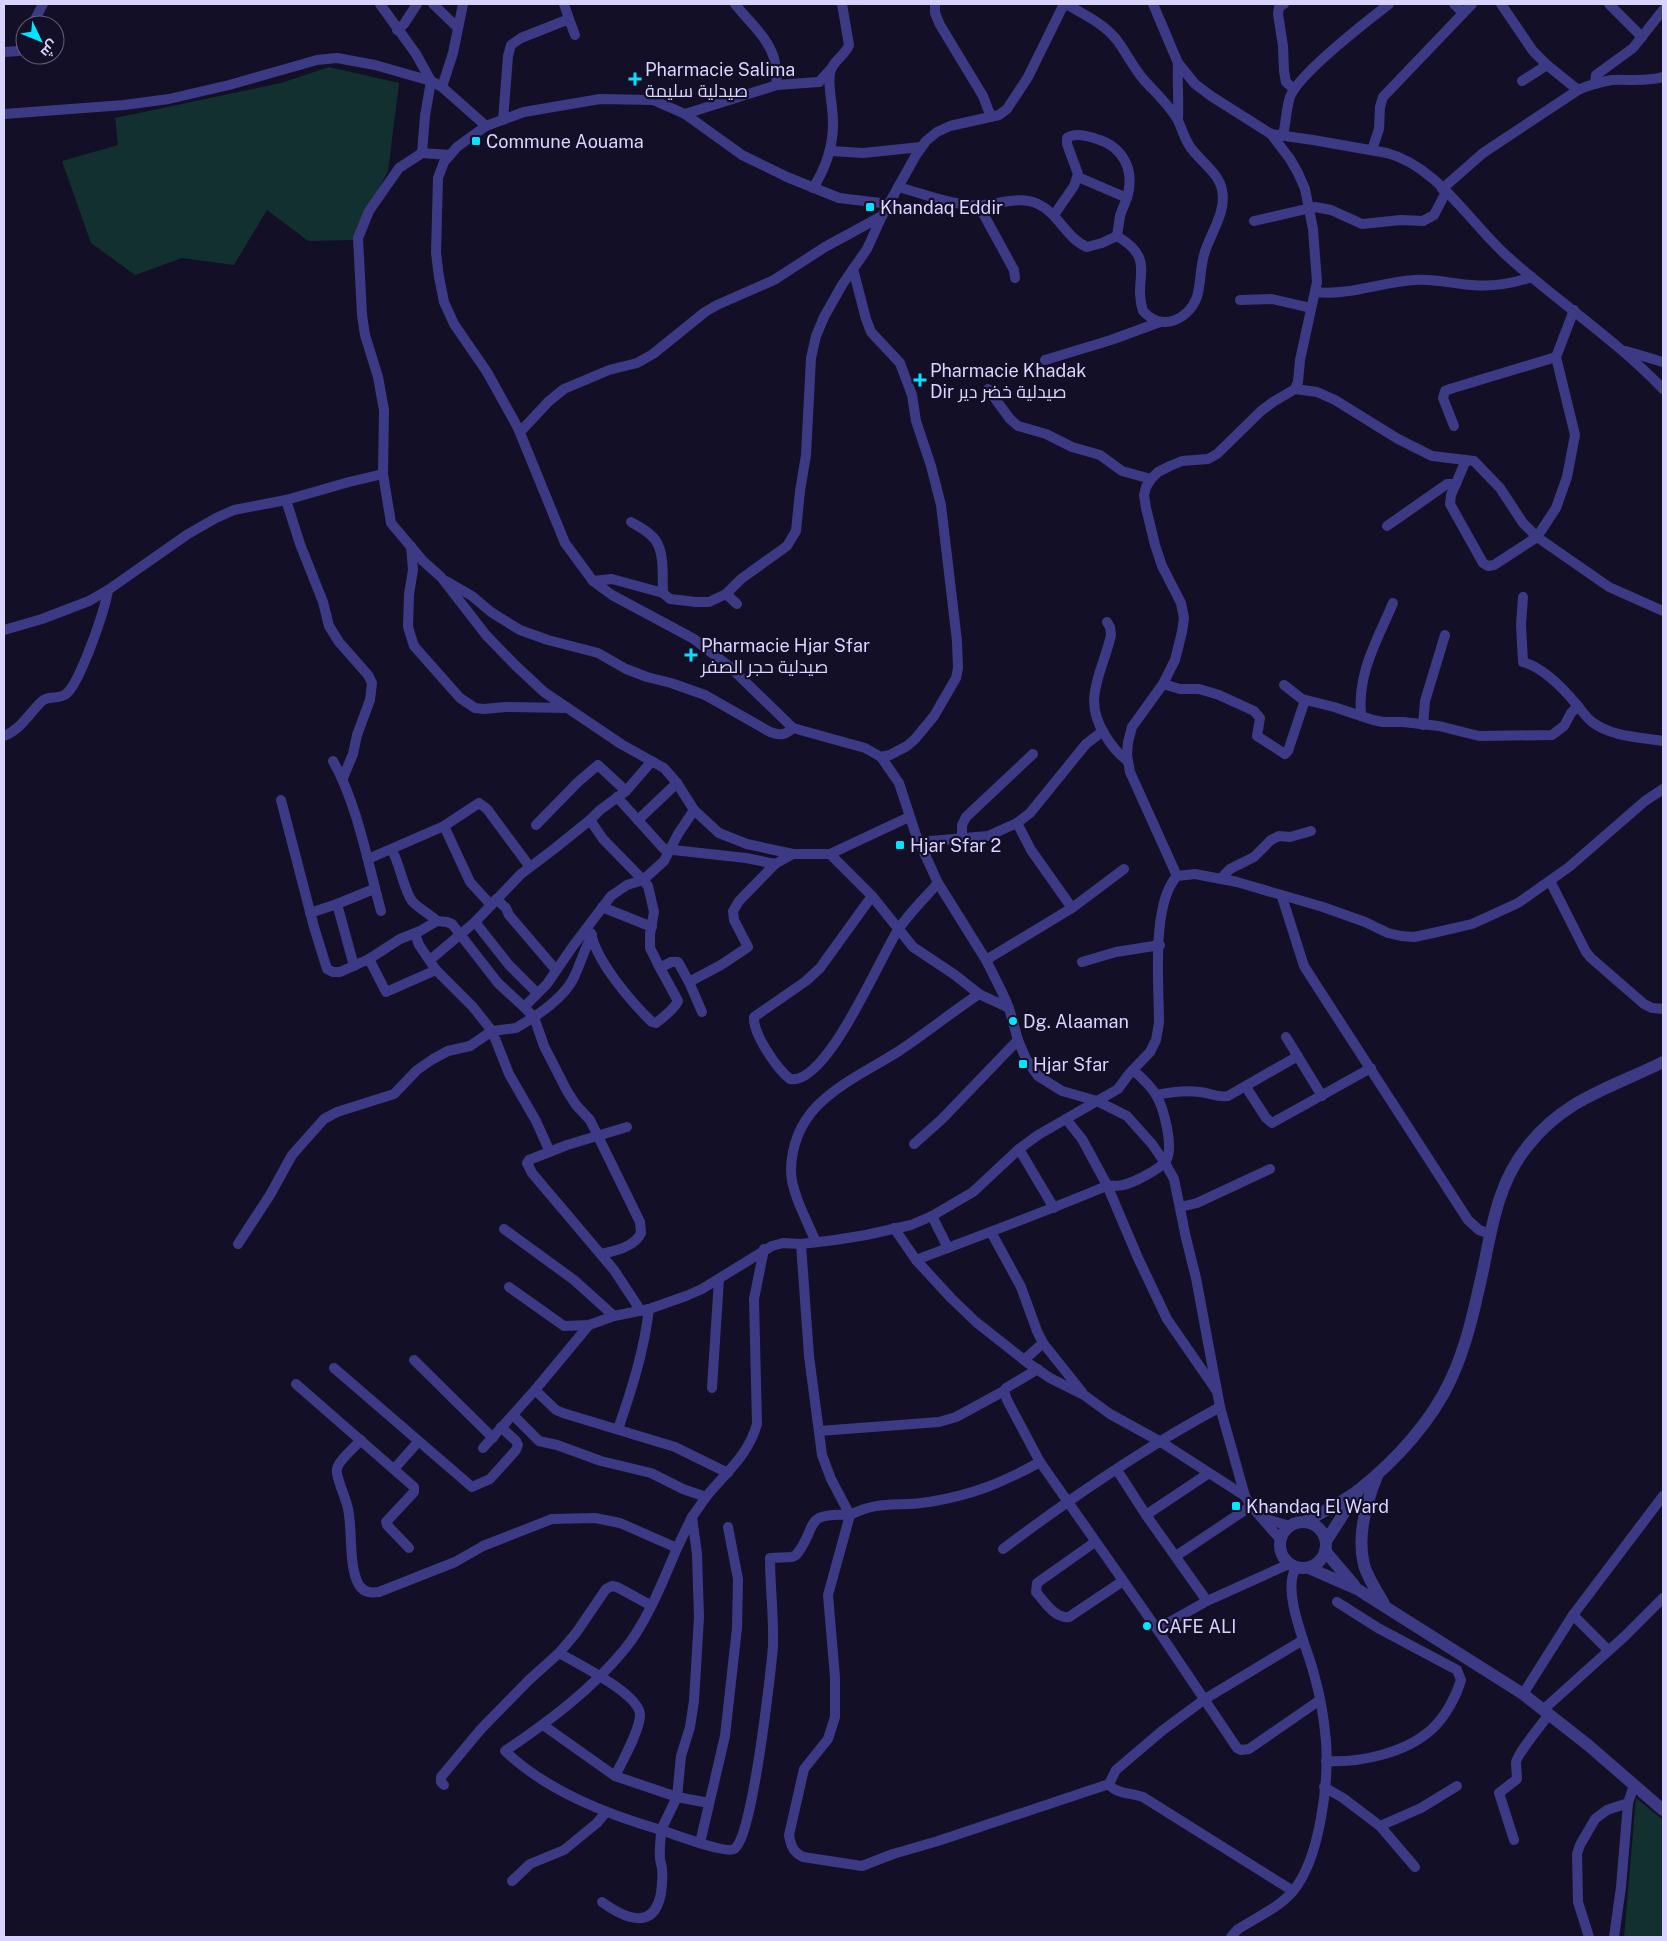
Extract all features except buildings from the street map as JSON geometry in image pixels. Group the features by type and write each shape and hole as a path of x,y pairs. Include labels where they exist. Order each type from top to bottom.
{"street":[{"path":"38,15 44,4"},
{"path":"380,4 416,54 431,81 425,116 422,153"},
{"path":"397,30 404,24 417,4"},
{"path":"433,4 458,28"},
{"path":"442,87 463,4"},
{"path":"564,4 575,35"},
{"path":"735,4 769,47 774,58 777,85"},
{"path":"686,114 777,85 819,82 847,50 849,45 842,4"},
{"path":"935,4 935,13 940,25 983,96 991,117"},
{"path":"593,581 612,579 663,593 670,598 709,602 726,594 741,579 787,546 795,535 806,455 811,358 816,336 824,317 867,249 888,204 926,141 937,132 950,126 991,117 1006,109 1015,98 1065,4 1094,20 1115,38 1133,67 1169,106 1178,119 1190,146 1219,181 1223,194 1218,222 1203,257 1199,289 1193,304 1174,320 1164,324 1150,318 1143,312 1141,303 1142,264 1140,256 1132,246 1117,236"},
{"path":"1153,4 1178,62 1195,84 1210,96 1271,134 1290,159 1305,189 1312,229 1317,282 1300,360 1298,382 1295,389 1261,411 1217,454 1208,459 1182,461 1158,472 1150,479 1144,495 1162,566 1181,603 1184,618 1175,660 1163,684 1132,727 1128,742 1128,761 1130,772 1178,876"},
{"path":"1284,4 1279,8 1278,14 1283,46 1284,71 1286,82 1294,89"},
{"path":"1283,136 1290,97 1294,89 1304,77 1356,30 1389,4"},
{"path":"1454,4 1463,12"},
{"path":"1372,150 1379,129 1380,107 1383,97 1472,4"},
{"path":"1501,4 1534,51 1547,65 1578,90"},
{"path":"1609,4 1642,37"},
{"path":"1595,84 1596,75 1633,48 1663,10"},
{"path":"503,120 508,56 511,45 521,38 569,19"},
{"path":"4,114 124,105 169,99 228,85 316,60 337,58 431,81 442,87 486,126"},
{"path":"1178,62 1178,119"},
{"path":"1522,81 1547,65"},
{"path":"813,188 822,174 831,151 834,120 829,79 830,70"},
{"path":"1254,221 1315,207 1331,210 1362,224 1401,220 1423,221 1434,215 1444,190 1483,153 1578,90 1614,80 1654,80 1663,78"},
{"path":"888,204 839,198 813,188 742,155 686,114 653,100 600,99 524,112 486,126 469,136 444,162 438,178 436,253 444,302 454,324 487,372 520,432 565,543 593,581 612,595 694,639 730,667 793,728 865,748 881,757 899,783 919,842 938,883 986,960 1009,1008 1018,1040 1026,1059 1038,1076 1062,1091 1097,1101 1127,1116 1152,1144 1165,1163 1174,1179 1201,1303 1220,1407 1245,1496 1251,1506 1280,1539"},
{"path":"1271,134 1372,150 1414,164 1444,190 1505,254 1624,351 1663,390"},
{"path":"1054,215 1078,177 1077,168 1067,144 1067,138 1079,135 1101,140 1118,151 1128,166 1130,176 1127,198 1120,215 1117,236"},
{"path":"831,151 863,153 922,147"},
{"path":"450,155 422,153 399,168 369,211 358,238 363,322 378,377 384,410 382,474 391,523 411,544 423,561 441,577 472,596 490,612 520,630 548,640 598,653 640,674 705,695 770,732 779,735 786,734 793,728"},
{"path":"1078,177 1127,198"},
{"path":"898,187 966,205 979,206 1008,201 1031,202 1043,207 1054,215 1087,247 1117,236"},
{"path":"979,206 1014,270 1015,278"},
{"path":"520,432 549,401 564,389 609,370 637,362 653,354 711,309 774,280 825,247 882,216"},
{"path":"853,269 871,332 900,363 912,395 916,421 931,466 941,505 957,641 958,668 956,678 934,716 916,739 907,746 881,757"},
{"path":"1316,292 1336,293 1390,282 1430,279 1470,285 1496,286 1532,277"},
{"path":"1240,300 1272,299 1311,308"},
{"path":"1466,460 1450,495 1450,504 1482,563 1488,566 1494,565 1536,537 1556,508 1561,496 1574,446 1573,424 1556,357 1574,310"},
{"path":"1045,360 1111,340 1160,322"},
{"path":"1624,351 1663,362"},
{"path":"1454,426 1443,398 1445,391 1556,357"},
{"path":"988,389 1010,419 1018,426 1046,434 1100,456 1122,471 1150,479"},
{"path":"1295,389 1317,392 1326,396 1398,439 1432,456 1474,461 1500,488 1523,523 1536,537 1609,587 1663,611"},
{"path":"4,630 42,619 89,601 108,590 155,556 216,518 244,507 286,500 382,474"},
{"path":"1387,526 1446,484 1456,484"},
{"path":"286,500 300,544 323,602 329,626 338,642 368,675 372,683 370,700 357,735 353,754 342,778"},
{"path":"631,522 652,536 658,543 662,563 663,593"},
{"path":"411,544 413,570 409,594 408,628 414,646 460,698 475,708 484,709 505,707 568,708"},
{"path":"441,577 486,635 544,692 621,744 664,768 677,783 694,810 719,833 731,839 762,848 793,854 830,854 910,817"},
{"path":"4,736 18,728 44,700 61,697 69,691 94,638 106,605 108,590"},
{"path":"726,594 737,604"},
{"path":"1523,597 1521,625 1523,662 1544,673 1594,723 1608,730 1630,736 1663,741"},
{"path":"1361,716 1361,685 1368,659 1393,603"},
{"path":"1107,622 1112,630 1094,692 1094,710 1103,731 1122,757 1128,761"},
{"path":"1423,725 1425,701 1445,636"},
{"path":"1163,684 1180,689 1199,688 1254,712 1260,718 1256,736 1285,754 1288,751 1305,700"},
{"path":"1284,685 1305,700 1383,722 1439,726 1480,736 1552,735 1564,726 1571,713 1578,706"},
{"path":"919,842 988,836 1017,824 1030,813 1086,744 1103,731"},
{"path":"962,839 962,825 966,817 1033,754"},
{"path":"333,761 342,778 368,860 381,911"},
{"path":"430,960 475,922 521,874 622,794 652,761"},
{"path":"536,825 578,782 598,765 622,794 638,820 659,845 668,850 746,858 775,864"},
{"path":"638,820 677,783"},
{"path":"509,1287 564,1326 589,1325 614,1316 645,1310 686,1296 719,1279 764,1249 783,1243 801,1244 851,1238 911,1225 932,1216 972,1192 1019,1149 1038,1135 1118,1089 1150,1052 1156,1040 1160,1024 1160,945 1163,907 1171,883 1178,876 1194,874 1222,879 1323,907 1365,922 1388,933 1401,936 1414,936 1455,929 1518,904 1569,867 1645,801 1663,789"},
{"path":"281,800 324,965 327,968 333,972 340,972 354,966 369,959 400,939 415,934 436,921"},
{"path":"368,860 444,826 479,803 483,804 530,867"},
{"path":"524,1007 547,984 611,896 627,885 643,880 664,860 668,855 668,850 694,810"},
{"path":"590,820 603,839 648,886 654,917 650,948 678,1001 660,1020 654,1023 621,988 594,945 590,923"},
{"path":"1017,824 1032,850 1072,908"},
{"path":"444,826 470,882 494,902 506,908 556,970"},
{"path":"1222,879 1230,869 1254,857 1271,840 1279,836 1290,837 1311,831"},
{"path":"392,850 411,899 436,921 452,924 498,983 534,1017 544,1046 567,1091 576,1106 590,1120 641,1229 640,1235 636,1240 618,1249 601,1254"},
{"path":"689,982 748,948 746,940 734,920 733,911 739,901 775,864 793,854"},
{"path":"830,854 872,896 913,947 955,975 979,994 1009,1008"},
{"path":"986,960 1072,908 1124,870"},
{"path":"1550,881 1586,952 1591,958 1644,1004 1652,1008 1663,1009"},
{"path":"872,896 820,968 790,993 754,1017 754,1023 766,1048 790,1079 802,1078 828,1054 846,1026 899,929 938,883"},
{"path":"310,912 337,904 374,889"},
{"path":"1282,896 1304,966 1468,1220 1479,1230 1490,1234"},
{"path":"337,904 354,966"},
{"path":"602,907 652,927"},
{"path":"475,922 509,965 537,993"},
{"path":"415,934 419,945 436,970 473,1008 492,1031 509,1074 536,1121 550,1152"},
{"path":"238,1244 270,1195 292,1155 324,1119 337,1112 394,1094 417,1070 448,1051 470,1046 492,1031 516,1028 527,1023 545,1009 569,985 592,935"},
{"path":"1082,962 1116,952 1160,945"},
{"path":"369,959 386,992 436,970"},
{"path":"660,968 672,962 678,962 702,1012"},
{"path":"816,1242 803,1211 791,1173 798,1133 804,1120 812,1109 850,1079 899,1051 979,994"},
{"path":"1286,1036 1322,1096"},
{"path":"914,1144 942,1119 1018,1040"},
{"path":"1156,1095 1192,1091 1224,1097 1246,1087 1298,1056"},
{"path":"1237,1935 1293,1891 1304,1874 1321,1822 1326,1742 1320,1700 1290,1585 1292,1566 1280,1553 1280,1539 1284,1531 1294,1523 1305,1522 1359,1490 1426,1421 1450,1381 1468,1329 1494,1216 1512,1167 1542,1130 1562,1112 1587,1096 1663,1062"},
{"path":"1246,1087 1266,1118 1272,1123 1371,1068"},
{"path":"916,1260 1107,1186 1123,1185 1146,1175 1165,1163 1169,1154 1165,1118 1156,1095 1133,1070"},
{"path":"1066,1119 1082,1139 1107,1186 1167,1319 1217,1393"},
{"path":"618,1429 646,1337 645,1310 527,1165 527,1162 567,1145 627,1127"},
{"path":"1019,1149 1054,1208"},
{"path":"1180,1207 1197,1203 1270,1169"},
{"path":"932,1216 948,1248"},
{"path":"894,1228 916,1260 940,1287 976,1322 1024,1360 1050,1378 1084,1395 1110,1414 1161,1442 1245,1496"},
{"path":"504,1229 574,1280 614,1316"},
{"path":"991,1232 1021,1287 1043,1343 1084,1395"},
{"path":"801,1244 809,1356 822,1455 850,1515 828,1595 835,1677 835,1717 828,1739 804,1769 789,1835 791,1844 797,1854 803,1857 862,1866 893,1854 938,1841 1109,1784"},
{"path":"764,1249 754,1299 757,1424 750,1444 745,1453 706,1497 692,1517 638,1629 625,1649 600,1676 543,1725 505,1751 534,1774 606,1812 700,1844 734,1850 740,1843 746,1824 766,1715 772,1647 770,1558 792,1557 796,1555 810,1529 818,1518 824,1515 850,1515 878,1504 915,1504 972,1494 1012,1477 1040,1462"},
{"path":"712,1388 719,1279"},
{"path":"483,1448 535,1390 589,1325"},
{"path":"1024,1360 1043,1343"},
{"path":"414,1360 492,1438"},
{"path":"334,1368 418,1442 474,1487 490,1479 516,1450 518,1445 516,1441 501,1427"},
{"path":"819,1431 939,1422 956,1417 1004,1391 1038,1369"},
{"path":"296,1384 414,1486 414,1490 386,1524 409,1548"},
{"path":"535,1390 556,1410 675,1447 728,1473"},
{"path":"1004,1391 1040,1462 1157,1629 1237,1748 1245,1750 1320,1700"},
{"path":"1003,1549 1067,1501 1220,1407"},
{"path":"513,1415 539,1441 557,1445 601,1461 651,1473 683,1489 706,1497"},
{"path":"361,1440 339,1465 336,1472 349,1512 355,1572 360,1586 367,1592 379,1592 424,1575 455,1562 483,1546 552,1519 595,1518 620,1523 677,1548"},
{"path":"394,1468 418,1442"},
{"path":"1117,1470 1146,1515 1207,1600"},
{"path":"1378,1472 1368,1501 1361,1543 1364,1565 1370,1581 1387,1608"},
{"path":"1146,1515 1209,1473"},
{"path":"1309,1568 1317,1564 1359,1490"},
{"path":"1523,1694 1573,1615 1663,1496"},
{"path":"1176,1556 1251,1506"},
{"path":"602,1902 616,1912 639,1919 646,1918 658,1905 662,1883 660,1858 661,1830 676,1797 680,1756 692,1714 698,1654 699,1586 692,1517"},
{"path":"1262,1518 1290,1526"},
{"path":"1305,1522 1319,1528 1326,1546 1358,1589"},
{"path":"700,1844 725,1736 737,1628 738,1579 728,1527"},
{"path":"1095,1542 1037,1582 1036,1592 1058,1615 1069,1618 1123,1581"},
{"path":"1157,1629 1207,1600 1292,1566 1309,1568 1358,1589 1523,1694 1662,1807"},
{"path":"444,1785 441,1782 441,1777 481,1729 576,1633 606,1589 612,1586 617,1587 650,1605"},
{"path":"1514,1840 1499,1793 1518,1779 1516,1762 1520,1752 1534,1736 1547,1712 1663,1598"},
{"path":"1326,1761 1346,1762 1375,1757 1409,1743 1431,1730 1444,1714 1462,1680 1457,1670 1363,1619 1337,1602"},
{"path":"1573,1615 1608,1650"},
{"path":"1109,1784 1112,1775 1130,1757 1205,1699 1303,1640"},
{"path":"1437,1660 1446,1645"},
{"path":"558,1653 600,1676 630,1698 639,1711 639,1723 615,1776"},
{"path":"543,1725 615,1776 676,1797 709,1803"},
{"path":"1109,1784 1116,1790 1143,1797 1293,1891"},
{"path":"1614,1937 1620,1896 1628,1803 1634,1785"},
{"path":"1380,1826 1421,1808 1457,1786"},
{"path":"1324,1787 1343,1798 1380,1826 1415,1867"},
{"path":"1589,1937 1578,1902 1577,1854 1595,1819 1607,1810 1628,1803"},
{"path":"512,1881 530,1864 564,1850 597,1824 606,1812"}],"green space":[{"path":"329,67 399,83 388,171 353,240 308,241 267,210 234,265 182,258 135,275 91,243 62,161 118,145 115,118 281,83"},
{"path":"1636,1798 1663,1820 1663,1937 1624,1937"}],"place":[{"name":"Pharmacie Salima صيدلية سليمة","path":"635,79"},
{"name":"Commune Aouama","path":"476,141"},
{"name":"Khandaq Eddir","path":"870,207"},
{"name":"Pharmacie Khadak Dir صيدلية خضر دير","path":"920,380"},
{"name":"Pharmacie Hjar Sfar صيدلية حجر الصفر","path":"691,655"},
{"name":"Hjar Sfar 2","path":"900,845"},
{"name":"Dg. Alaaman","path":"1013,1021"},
{"name":"Hjar Sfar","path":"1023,1064"},
{"name":"Khandaq El Ward","path":"1236,1506"},
{"name":"CAFE ALI","path":"1147,1626"}]}
